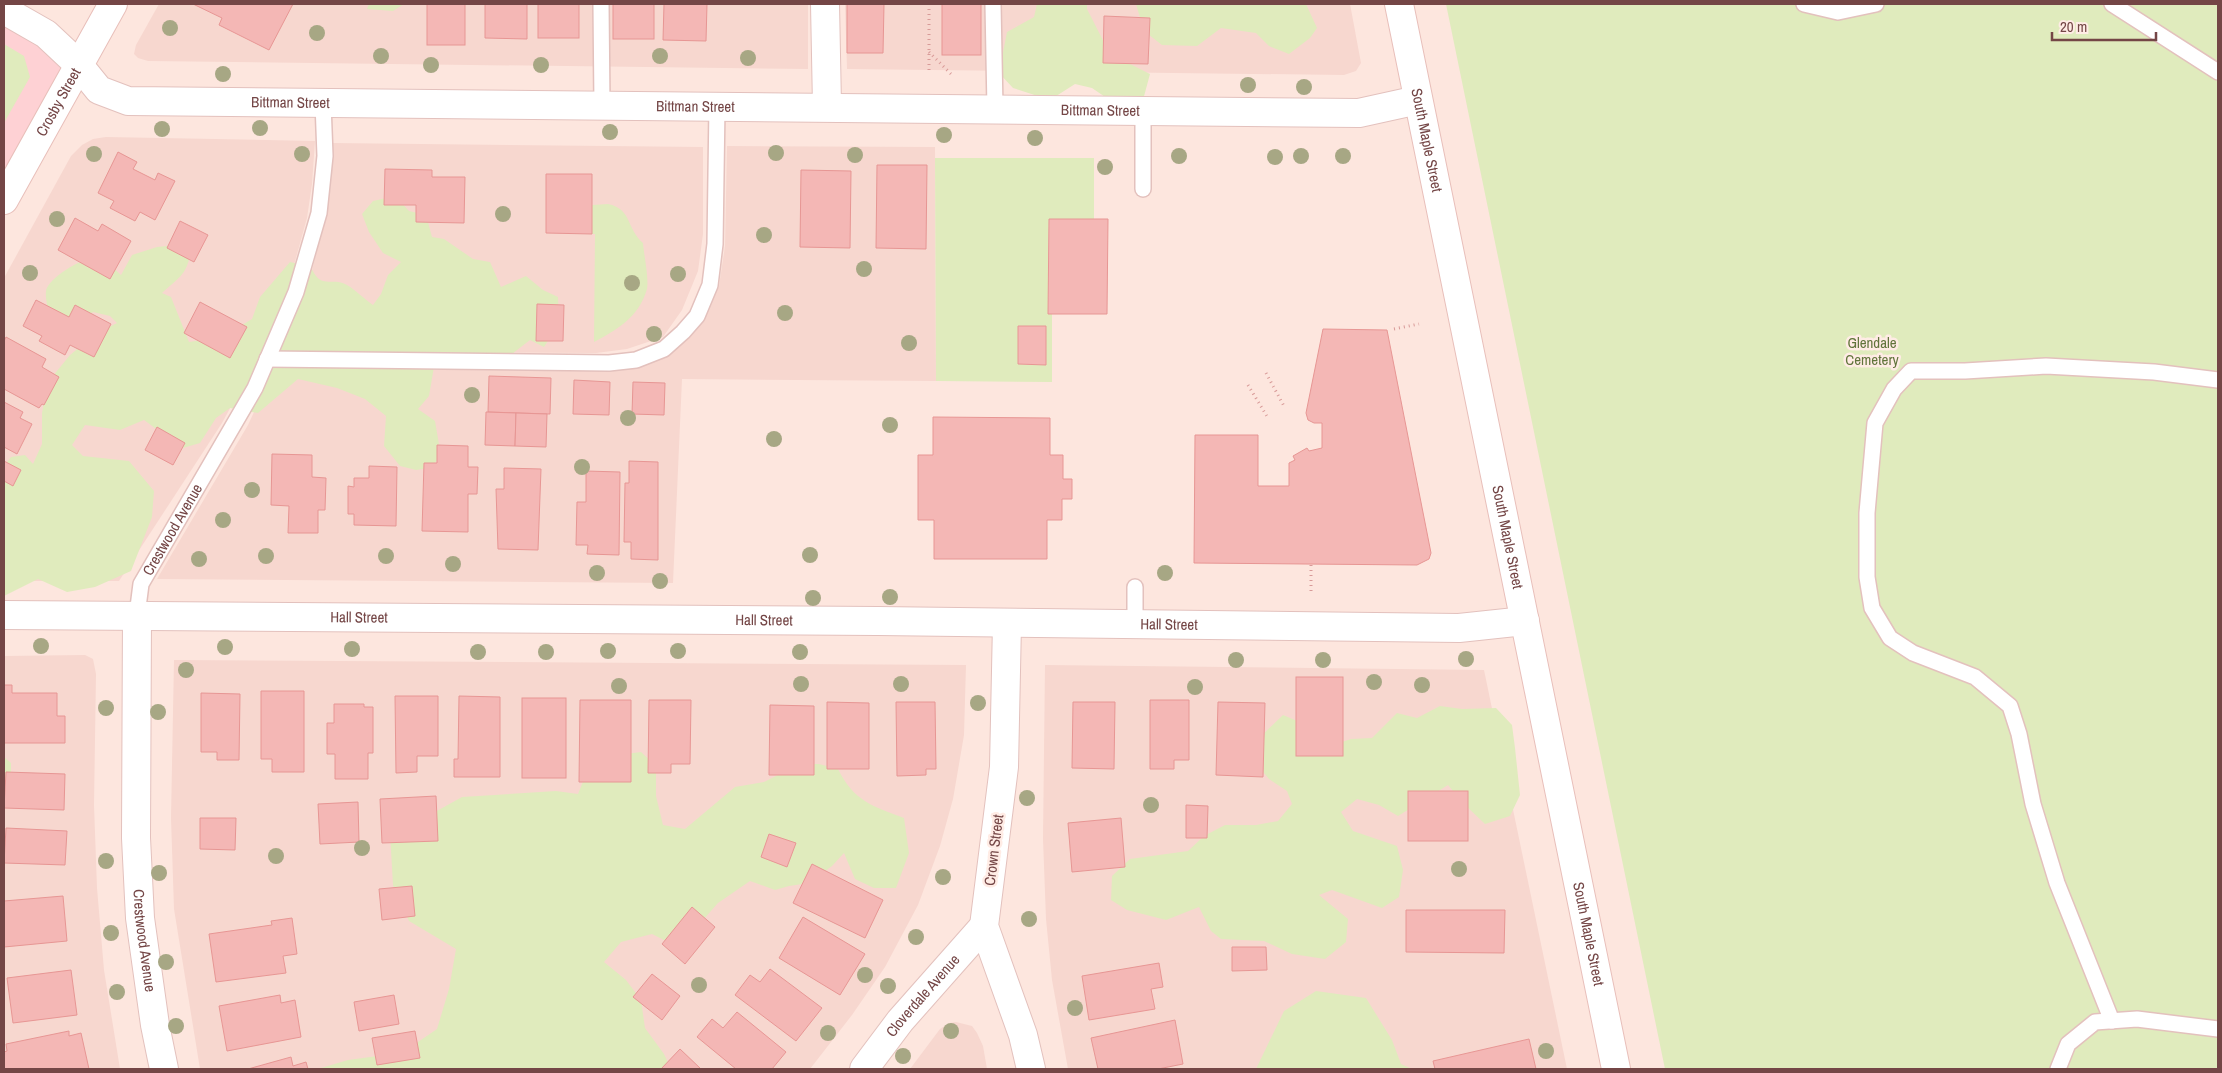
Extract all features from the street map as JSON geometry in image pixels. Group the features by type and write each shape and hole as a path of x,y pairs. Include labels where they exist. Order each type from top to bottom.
{"street":[{"name":"Crosby Street","path":"4,200 113,4"},
{"path":"825,4 827,106"},
{"name":"South Maple Street","path":"1399,4 1616,1069"},
{"name":"Bittman Street","path":"4,10 46,34 78,64 99,90 128,101 1359,112 1418,100"},
{"name":"Hall Street","path":"4,615 1459,628 1524,621"},
{"name":"Crestwood Avenue","path":"137,615 136,838 140,918 155,1025 164,1069"},
{"name":"Crown Street","path":"1007,623 1004,767 984,926 1023,1035 1031,1069"},
{"name":"Cloverdale Avenue","path":"864,1069 900,1021 984,926"}],"lane":[{"path":"601,4 602,105"},
{"path":"993,4 995,109"},
{"path":"1804,4 1838,12 1876,4"},
{"path":"2112,4 2218,72"},
{"name":"Crestwood Avenue","path":"137,615 141,584 255,388 296,292 319,213 325,156 323,103"},
{"path":"267,359 609,363 636,360 664,349 683,332 696,316 710,285 715,244 717,106"},
{"path":"1143,111 1143,189"},
{"path":"2112,1021 2057,883 2033,804 2019,734 2010,706 1975,677 1913,653 1890,638 1872,608 1868,577 1868,513 1876,423 1894,389 1911,371 1966,371 2046,366 2154,372 2218,380"},
{"path":"1135,587 1135,624"},
{"path":"2058,1069 2068,1044 2094,1022 2137,1019 2218,1029"}],"path":[{"path":"929,4 929,74"},
{"path":"929,52 951,74"},
{"path":"1394,329 1419,324"},
{"path":"1266,373 1285,408"},
{"path":"1248,386 1268,418"},
{"path":"1311,565 1311,592"}],"shaded area":[{"path":"159,4 808,4 808,69 148,61 138,58 134,54 136,45"},
{"path":"845,4 1350,4 1361,63 1356,71 1344,75 847,69"},
{"path":"4,10 78,64 4,200"},
{"path":"106,137 315,141 307,218 291,276 257,359 222,423 119,581 4,581 4,278 71,156 82,145 93,139"},
{"path":"332,143 703,147 703,234 698,271 682,310 663,337 627,349 596,353 282,351 306,295 320,238 330,191"},
{"path":"727,146 935,147 936,381 682,379 673,583 157,579 248,425 273,371 612,369 644,365 669,354 687,339 704,319 719,286 725,246"},
{"path":"85,655 93,659 96,674 94,805 97,888 104,970 120,1069 4,1069 4,656"},
{"path":"174,660 966,665 964,735 953,799 940,846 918,905 885,967 852,1015 810,1069 200,1069 174,909 171,818"},
{"path":"1045,665 1484,670 1567,1069 1068,1069 1052,980 1046,919 1043,839"},
{"path":"956,1022 972,1026 977,1033 983,1046 987,1069 910,1069 940,1029 949,1023"}],"green space":[{"path":"369,4 404,4 393,11 367,9"},
{"path":"1037,4 1087,4 1087,9 1110,54 1150,74 1143,100 1111,101 1092,88 1075,84 1050,100 1013,88 999,73 1007,32 1034,17"},
{"path":"1136,4 1306,4 1317,28 1310,38 1289,54 1269,46 1256,33 1221,28 1197,46 1162,45 1144,31"},
{"name":"Glendale Cemetery","path":"1446,4 2218,4 2218,1069 1665,1069"},
{"path":"4,44 24,56 30,77 4,123 5,64"},
{"path":"935,158 1094,158 1094,219 1049,219 1048,313 1052,314 1052,382 936,381","holes":["1018,326 1046,327 1045,365 1018,364"]},
{"path":"395,196 409,211 426,215 432,237 444,239 473,259 490,262 501,287 526,276 543,290 558,297 559,324 544,347 530,340 494,368 436,355 429,396 418,409 435,421 441,456 430,468 416,470 400,466 384,446 386,416 365,399 337,388 298,379 258,413 230,408 216,418 200,443 176,450 163,434 144,420 120,430 85,425 72,445 83,456 129,461 154,491 152,517 131,571 95,587 67,592 38,579 4,596 4,466 11,457 25,455 33,464 42,444 42,413 48,382 70,355 97,333 117,323 110,316 93,312 73,324 49,314 46,291 53,280 67,269 83,261 96,258 106,262 121,275 132,255 157,247 177,245 190,254 189,261 184,272 162,293 171,297 189,342 209,339 234,330 252,319 260,297 290,262 311,267 319,279 323,281 347,285 373,305 381,294 388,275 401,262 383,253 369,232 362,214 373,201"},
{"path":"608,204 616,206 621,210 643,243 647,289 639,307 626,322 594,342 595,234 592,234 592,205"},
{"path":"1440,706 1462,709 1496,708 1512,725 1520,795 1510,816 1485,824 1463,803 1448,785 1398,816 1379,805 1357,799 1341,812 1353,831 1397,846 1403,870 1399,897 1382,908 1332,890 1319,895 1348,919 1346,942 1325,959 1292,954 1264,941 1221,939 1211,931 1199,907 1166,920 1127,910 1111,900 1112,876 1130,859 1188,851 1204,836 1225,825 1256,825 1278,821 1292,804 1287,791 1269,779 1254,761 1254,743 1283,715 1302,723 1336,744 1351,739 1372,738 1397,713 1417,718"},
{"path":"641,752 656,766 656,796 663,825 685,829 735,787 764,782 800,764 819,764 838,769 844,780 865,801 904,818 909,853 896,888 874,888 855,879 844,853 832,866 809,883 775,890 750,881 718,903 688,937 668,942 652,934 621,942 604,962 626,980 641,1000 645,1028 664,1054 671,1069 297,1069 321,1068 348,1060 385,1055 418,1042 437,1029 449,989 456,949 409,921 393,885 390,833 462,797 556,791 578,794 586,774 617,755"},
{"path":"4,757 11,763 11,777 4,783"},
{"path":"1316,991 1366,998 1392,1040 1401,1064 1412,1069 1256,1069 1284,1011"}],"building":[{"path":"193,4 293,4 269,50 219,25 222,18"},
{"path":"427,4 465,4 465,45 427,45"},
{"path":"485,4 527,4 527,39 485,38"},
{"path":"538,4 579,4 579,38 538,38"},
{"path":"613,4 654,4 654,39 613,39"},
{"path":"664,4 707,4 706,41 663,40"},
{"path":"847,4 884,4 883,53 847,53"},
{"path":"942,4 981,4 981,55 942,55"},
{"path":"1104,16 1150,18 1148,64 1103,63"},
{"path":"118,152 137,162 133,169 155,180 158,173 175,181 155,220 140,212 135,221 110,208 114,201 98,193"},
{"path":"877,165 927,165 926,249 876,248"},
{"path":"385,169 432,170 432,177 465,177 464,223 416,222 416,205 384,205"},
{"path":"801,170 851,171 850,248 800,247"},
{"path":"546,174 592,174 592,234 546,233"},
{"path":"75,218 98,231 102,224 131,241 110,279 58,250"},
{"path":"1049,219 1108,219 1107,314 1048,314"},
{"path":"180,221 208,235 194,262 167,248"},
{"path":"36,300 69,317 75,305 111,324 94,357 70,345 65,355 39,341 42,336 23,326"},
{"path":"200,302 247,327 230,358 184,333"},
{"path":"537,304 564,305 563,341 536,341"},
{"path":"1018,326 1046,326 1046,365 1018,364"},
{"path":"1323,329 1387,330 1431,553 1429,559 1417,565 1194,563 1195,435 1258,435 1258,486 1289,486 1289,463 1295,460 1293,456 1307,448 1309,451 1322,448 1322,423 1314,423 1308,420 1306,413"},
{"path":"6,337 46,359 42,367 59,377 44,405 42,404 39,408 4,389 4,341"},
{"path":"489,376 551,378 550,414 488,412"},
{"path":"574,380 610,382 609,415 573,414"},
{"path":"633,382 665,383 664,415 632,414"},
{"path":"4,402 23,412 20,418 32,424 17,454 4,447"},
{"path":"486,412 516,413 515,446 485,445"},
{"path":"516,413 547,414 546,447 515,446"},
{"path":"933,417 1050,418 1050,455 1063,455 1063,479 1072,479 1072,499 1062,499 1062,520 1047,520 1047,559 934,559 934,520 918,520 918,455 933,455"},
{"path":"157,427 185,443 173,465 145,450"},
{"path":"437,445 468,446 468,467 478,467 477,494 468,494 468,532 422,531 424,463 437,463"},
{"path":"272,454 312,455 312,477 326,478 325,510 318,510 318,533 288,533 289,506 271,505"},
{"path":"4,461 21,470 13,486 4,481"},
{"path":"629,461 658,462 658,560 631,559 631,542 624,542 625,483 629,483"},
{"path":"369,466 397,467 396,526 354,525 354,514 348,514 348,486 354,487 354,478 369,478"},
{"path":"504,468 541,469 538,550 498,549 496,489 504,489"},
{"path":"586,471 620,472 619,555 587,554 588,545 576,545 577,502 586,502"},
{"path":"1296,677 1343,677 1343,756 1296,756"},
{"path":"4,685 12,685 12,693 57,693 57,716 65,716 65,743 4,743"},
{"path":"261,691 304,691 304,772 272,772 272,759 261,759"},
{"path":"201,693 240,694 239,760 217,760 217,752 201,752"},
{"path":"395,696 438,696 438,756 417,756 417,772 396,773"},
{"path":"459,696 500,697 500,777 454,777 454,759 458,759"},
{"path":"522,698 566,698 566,778 522,778"},
{"path":"580,700 631,700 631,782 579,782"},
{"path":"649,700 691,700 690,764 671,764 671,773 648,773"},
{"path":"1150,700 1189,700 1189,760 1174,760 1174,769 1150,769"},
{"path":"827,702 869,703 869,769 827,769"},
{"path":"896,702 935,702 936,769 926,769 926,775 897,776"},
{"path":"1073,702 1115,702 1114,769 1072,768"},
{"path":"1218,702 1265,703 1263,777 1216,775"},
{"path":"334,704 364,704 364,707 373,707 373,753 368,753 368,779 335,779 335,754 327,754 327,723 334,723"},
{"path":"770,705 814,706 814,775 769,775"},
{"path":"6,772 65,774 64,810 4,808"},
{"path":"1408,791 1468,791 1468,841 1408,841"},
{"path":"436,796 438,841 382,843 380,799"},
{"path":"358,802 359,842 320,844 318,804"},
{"path":"1186,805 1208,806 1207,838 1186,838"},
{"path":"200,818 236,818 235,850 200,849"},
{"path":"1121,818 1125,867 1072,872 1068,823"},
{"path":"6,828 67,831 65,865 4,863"},
{"path":"769,834 796,843 787,867 761,857"},
{"path":"812,864 883,900 865,938 793,903"},
{"path":"412,886 415,916 382,920 379,889"},
{"path":"63,896 67,941 4,947 4,901"},
{"path":"692,907 715,927 685,964 662,944"},
{"path":"1406,910 1505,910 1504,953 1406,952"},
{"path":"803,917 865,954 840,995 779,958"},
{"path":"292,918 297,954 283,956 286,973 216,982 209,934 272,925 271,921"},
{"path":"1232,947 1266,947 1267,970 1232,971"},
{"path":"1159,963 1163,987 1151,989 1155,1009 1089,1020 1082,976"},
{"path":"770,969 822,1008 796,1041 735,995 750,975 760,982"},
{"path":"71,970 77,1015 13,1023 7,978"},
{"path":"652,974 680,996 662,1020 633,997"},
{"path":"280,995 281,1003 295,1000 301,1037 227,1051 219,1006"},
{"path":"394,995 399,1024 359,1031 354,1002"},
{"path":"737,1012 786,1052 772,1069 736,1069 697,1037 712,1019 723,1028"},
{"path":"1175,1020 1183,1064 1158,1069 1098,1069 1091,1038"},
{"path":"69,1031 69,1036 81,1033 89,1069 4,1069 4,1052 7,1051 6,1044"},
{"path":"415,1031 420,1058 377,1065 372,1038"},
{"path":"1529,1039 1536,1069 1435,1069 1433,1061"},
{"path":"680,1049 701,1069 661,1069"},
{"path":"291,1057 293,1066 306,1062 308,1069 248,1069"}]}
